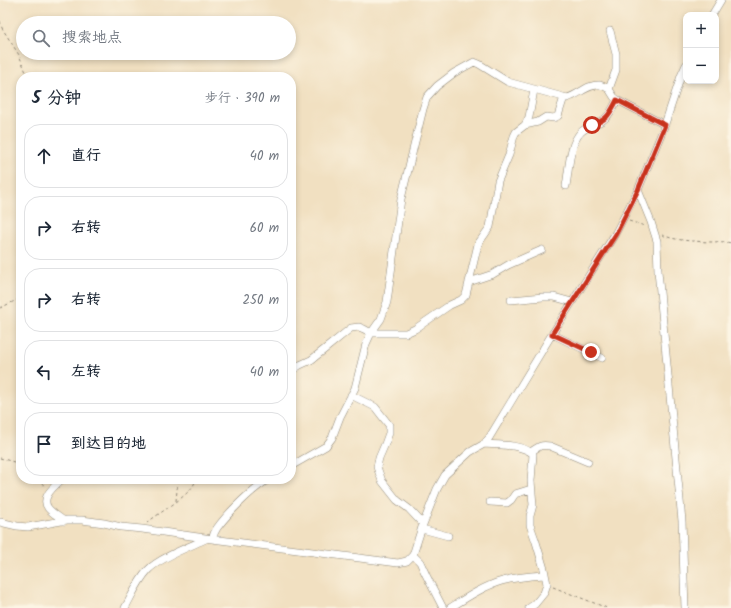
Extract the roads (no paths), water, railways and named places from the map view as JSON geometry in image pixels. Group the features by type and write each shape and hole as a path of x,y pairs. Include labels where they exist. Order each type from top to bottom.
{"street":[{"path":"714,12 721,0"},
{"path":"609,89 616,70 616,54 610,31"},
{"path":"296,463 326,446 332,438 354,388 366,344 371,333 381,319 387,302 401,199 423,109 427,97 437,86 454,73 474,62 487,68 508,82 564,98 573,96 591,86 600,85 609,89 617,100 665,125"},
{"path":"0,522 28,527 64,520 82,520 209,539 398,563 408,562 413,555 422,526 437,489 445,475 470,452 484,444 489,438 552,334 616,234 638,190 665,125 683,70"},
{"path":"525,125 529,117 534,90"},
{"path":"296,368 325,350 351,328 358,327 371,333 406,333 415,329 450,305 461,300 466,295 478,244 490,227 498,181 509,155 514,136 516,132 525,125 538,122 546,117 554,118 558,116 564,98"},
{"path":"566,186 572,150 576,138 582,131 603,121 617,100"},
{"path":"638,190 656,241 682,521 685,608"},
{"path":"470,282 493,274 508,265 542,250"},
{"path":"511,300 554,297 572,302"},
{"path":"552,334 602,358"},
{"path":"351,395 375,408 384,417 389,425 389,433 379,458 377,468 382,481 397,500 408,509 422,526 448,536"},
{"path":"484,444 510,446 529,450 533,454 531,467 533,505 530,516 530,525 547,584 544,593 535,604 529,608"},
{"path":"531,452 544,445 550,446 588,462"},
{"path":"57,484 47,495 46,503 48,509 64,520"},
{"path":"125,608 139,581 149,569 174,554 209,539 233,510 262,484"},
{"path":"490,502 507,502 511,500 515,494 531,489"},
{"path":"413,555 420,562 444,608"},
{"path":"450,608 476,592 502,581 523,576 545,575"}]}
